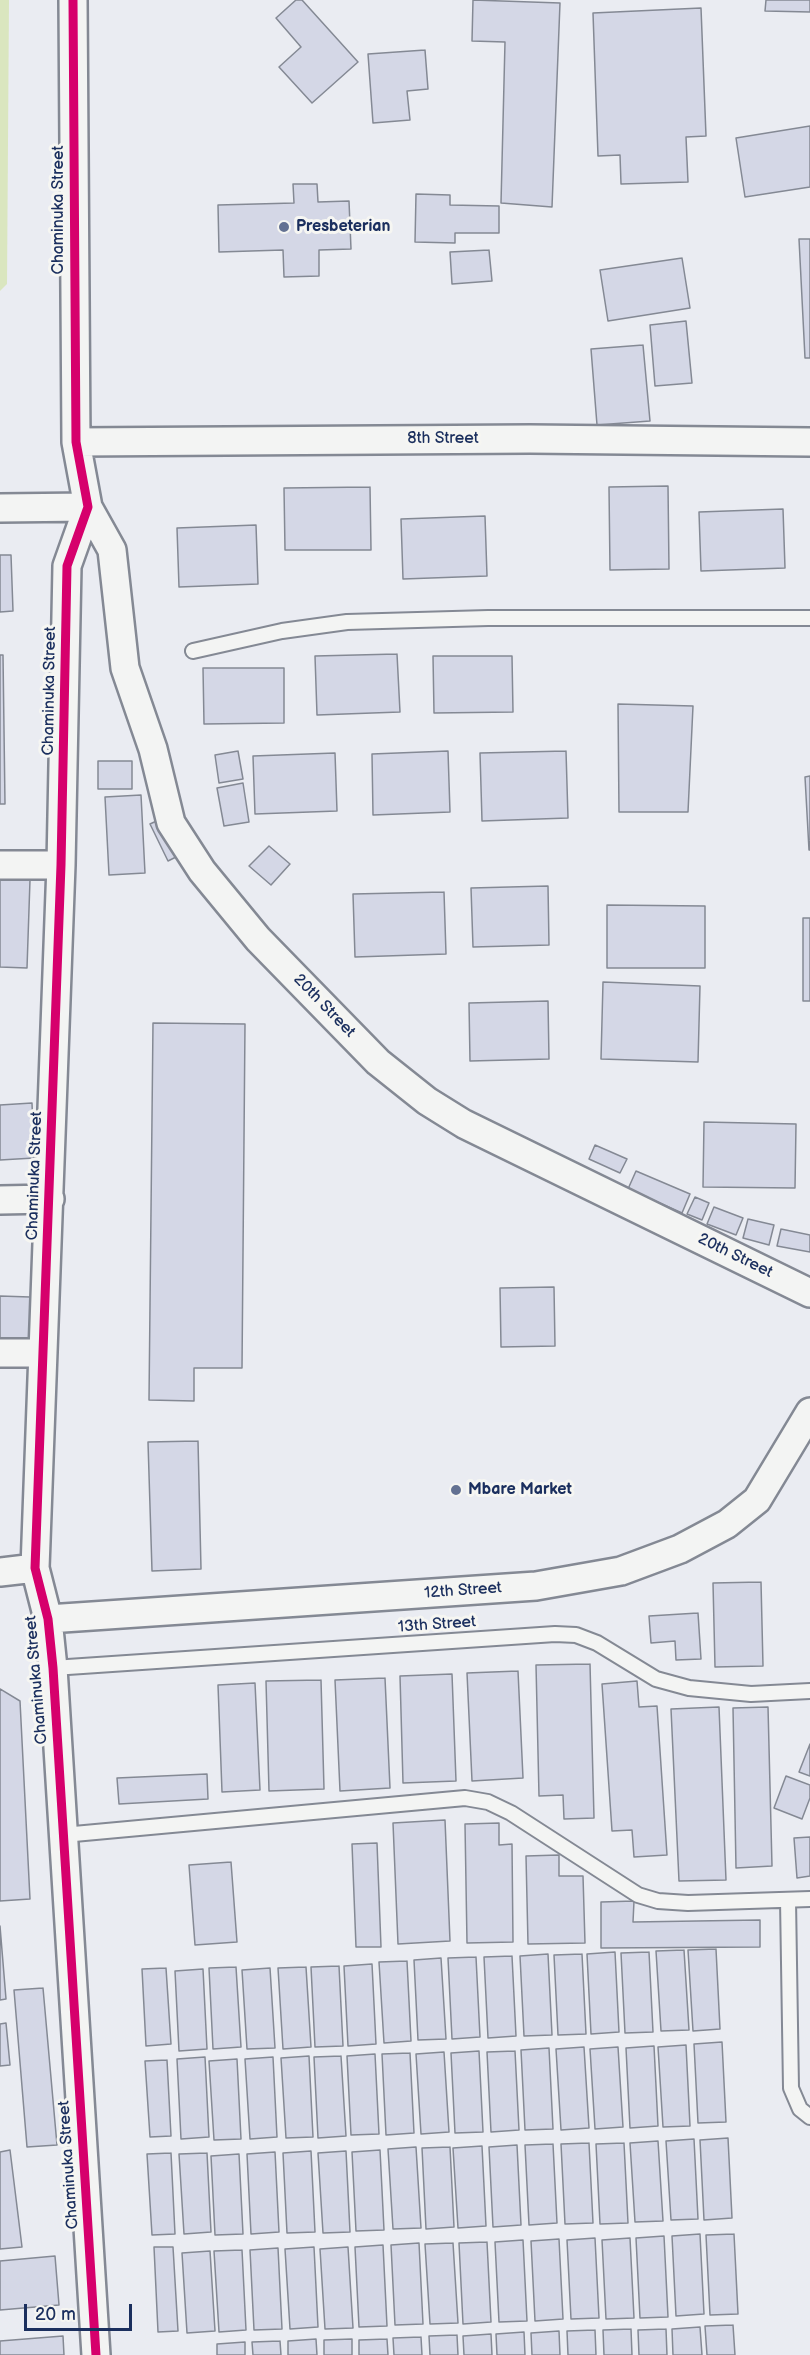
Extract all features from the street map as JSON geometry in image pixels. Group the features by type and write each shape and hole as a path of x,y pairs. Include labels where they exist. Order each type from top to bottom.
{"street":[{"name":"Chaminuka Street","path":"73,0 76,442 88,507 67,566 61,865 35,1568 48,1619 53,1668 96,2355"},
{"name":"8th Street","path":"76,442 530,439 810,442"},
{"path":"0,507 88,507"},
{"name":"20th Street","path":"88,507 112,550 125,668 153,749 171,823 202,871 258,939 378,1062 428,1101 464,1124 810,1293"},
{"path":"0,865 61,865"},
{"path":"0,1200 50,1199"},
{"path":"0,1353 44,1353"},
{"name":"12th Street","path":"48,1619 536,1586 621,1571 681,1549 727,1524 757,1500 810,1412"},
{"path":"0,1572 35,1568"}],"lane":[{"path":"193,651 282,631 347,622 488,618 810,618"},
{"name":"13th Street","path":"53,1668 555,1634 576,1635 597,1643 656,1678 689,1688 751,1694 810,1691"},
{"path":"63,1835 465,1798 488,1802 512,1813 638,1895 658,1901 688,1903 810,1899"},
{"path":"788,1900 791,2088 800,2109 810,2116"}],"green space":[{"path":"0,0 9,0 7,284 0,291"}],"building":[{"path":"296,0 302,0 358,62 312,103 279,67 301,47 276,18"},
{"path":"473,0 560,3 552,207 501,203 505,42 472,41"},
{"path":"766,0 810,0 810,12 765,11"},
{"path":"701,8 706,136 686,137 688,182 621,184 620,155 598,156 593,13"},
{"path":"425,50 428,89 407,91 410,120 373,123 368,54"},
{"path":"810,126 810,187 745,197 736,138"},
{"name":"Presbeterian","path":"293,184 317,184 318,202 349,201 351,249 319,250 319,276 284,277 283,250 219,252 218,205 294,203"},
{"path":"416,194 450,195 450,205 499,206 499,233 455,233 455,243 415,242"},
{"path":"799,239 810,239 810,358 805,358"},
{"path":"489,250 492,281 452,284 450,252"},
{"path":"682,258 690,308 608,321 600,270"},
{"path":"686,321 692,383 655,386 650,325"},
{"path":"643,345 650,421 597,425 591,349"},
{"path":"668,486 669,569 610,570 609,487"},
{"path":"370,487 371,550 285,550 284,488"},
{"path":"783,509 785,568 701,571 699,512"},
{"path":"485,516 487,576 403,579 401,519"},
{"path":"256,525 258,584 179,587 177,528"},
{"path":"0,555 11,555 13,611 0,612"},
{"path":"397,654 400,712 317,715 315,656"},
{"path":"0,655 3,655 5,804 0,804"},
{"path":"433,656 512,656 513,712 434,713"},
{"path":"203,668 284,668 284,723 204,724"},
{"path":"618,704 693,706 688,812 619,812"},
{"path":"238,751 243,779 219,783 215,755"},
{"path":"448,751 450,812 373,815 372,754"},
{"path":"566,751 568,818 482,821 480,753"},
{"path":"335,753 337,811 255,814 253,756"},
{"path":"98,761 132,761 132,789 98,789"},
{"path":"810,776 810,850 809,850 805,777"},
{"path":"243,783 249,822 224,826 217,788"},
{"path":"141,795 145,873 109,875 105,797"},
{"path":"163,818 180,855 168,861 150,824"},
{"path":"269,846 290,864 271,885 249,866"},
{"path":"0,878 30,880 27,968 0,967"},
{"path":"548,886 549,945 473,947 471,888"},
{"path":"444,892 446,954 355,957 353,894"},
{"path":"607,905 705,906 705,968 607,968"},
{"path":"803,918 810,918 810,1001 803,1001"},
{"path":"603,982 700,986 698,1062 601,1059"},
{"path":"548,1001 549,1059 470,1061 469,1003"},
{"path":"153,1023 245,1024 242,1368 194,1368 194,1401 149,1400"},
{"path":"32,1103 34,1158 0,1160 0,1105"},
{"path":"704,1122 796,1124 795,1188 703,1187"},
{"path":"595,1145 627,1159 620,1173 589,1159"},
{"path":"636,1171 690,1194 682,1213 628,1189"},
{"path":"695,1197 709,1203 702,1220 687,1214"},
{"path":"714,1207 743,1218 736,1235 707,1224"},
{"path":"748,1219 774,1225 769,1245 743,1238"},
{"path":"781,1229 810,1235 810,1252 777,1246"},
{"path":"554,1287 555,1346 501,1347 500,1288"},
{"path":"0,1296 30,1297 30,1341 0,1341"},
{"path":"198,1441 201,1569 152,1571 148,1442"},
{"path":"761,1582 763,1666 715,1667 713,1583"},
{"path":"698,1613 701,1659 676,1660 675,1641 651,1643 649,1616"},
{"path":"590,1664 594,1818 564,1819 563,1795 539,1796 536,1665"},
{"path":"518,1671 523,1778 472,1781 467,1673"},
{"path":"452,1674 456,1781 403,1783 400,1676"},
{"path":"385,1678 390,1788 340,1791 335,1680"},
{"path":"321,1680 324,1789 269,1791 266,1681"},
{"path":"637,1681 639,1707 657,1706 667,1855 634,1857 632,1830 612,1831 602,1684"},
{"path":"255,1683 260,1790 222,1792 218,1685"},
{"path":"0,1689 20,1701 30,1899 0,1901"},
{"path":"719,1707 726,1880 679,1881 671,1709"},
{"path":"768,1707 772,1866 736,1868 733,1708"},
{"path":"810,1744 810,1776 799,1772"},
{"path":"207,1774 208,1799 119,1804 117,1778"},
{"path":"786,1776 810,1785 810,1798 802,1819 774,1808"},
{"path":"445,1820 450,1941 398,1944 393,1823"},
{"path":"499,1823 499,1845 512,1844 513,1942 467,1943 465,1824"},
{"path":"810,1837 810,1876 797,1878 794,1838"},
{"path":"377,1843 381,1947 356,1947 352,1844"},
{"path":"559,1855 559,1876 583,1876 585,1943 528,1944 526,1856"},
{"path":"231,1862 237,1942 195,1945 189,1865"},
{"path":"634,1901 633,1922 760,1920 760,1947 601,1948 601,1902"},
{"path":"0,1926 6,1999 0,2000"},
{"path":"716,1949 720,2029 693,2031 688,1950"},
{"path":"684,1950 689,2030 661,2031 656,1951"},
{"path":"615,1952 619,2032 591,2034 587,1954"},
{"path":"649,1952 653,2032 625,2033 621,1953"},
{"path":"548,1954 552,2035 524,2036 520,1956"},
{"path":"582,1954 586,2034 558,2035 554,1955"},
{"path":"512,1956 516,2036 488,2038 484,1957"},
{"path":"476,1957 480,2037 452,2039 448,1958"},
{"path":"441,1958 446,2039 418,2040 414,1960"},
{"path":"407,1961 411,2041 384,2043 379,1962"},
{"path":"372,1964 376,2044 348,2046 344,1966"},
{"path":"339,1966 343,2046 315,2047 311,1967"},
{"path":"236,1967 241,2047 213,2049 209,1968"},
{"path":"306,1967 311,2047 283,2049 278,1968"},
{"path":"166,1968 171,2044 146,2046 142,1969"},
{"path":"270,1968 275,2048 247,2049 242,1970"},
{"path":"203,1969 207,2049 179,2051 175,1971"},
{"path":"43,1988 57,2145 27,2147 14,1990"},
{"path":"6,2023 10,2065 0,2066 0,2024"},
{"path":"722,2042 726,2122 698,2123 694,2044"},
{"path":"686,2045 690,2126 663,2127 658,2047"},
{"path":"654,2046 658,2126 630,2128 626,2048"},
{"path":"584,2047 589,2128 561,2130 556,2049"},
{"path":"618,2047 623,2127 595,2129 590,2049"},
{"path":"549,2048 553,2129 525,2130 521,2050"},
{"path":"479,2051 483,2132 455,2133 451,2053"},
{"path":"515,2051 519,2130 491,2132 487,2052"},
{"path":"444,2052 449,2132 421,2134 416,2054"},
{"path":"410,2053 414,2133 386,2135 382,2054"},
{"path":"375,2054 379,2134 351,2135 347,2056"},
{"path":"309,2056 313,2137 286,2138 281,2058"},
{"path":"341,2056 346,2136 318,2138 314,2057"},
{"path":"205,2057 209,2137 181,2139 177,2059"},
{"path":"273,2057 277,2137 250,2139 245,2059"},
{"path":"237,2059 241,2139 214,2140 209,2061"},
{"path":"167,2060 171,2136 150,2137 145,2061"},
{"path":"728,2138 732,2218 704,2220 700,2140"},
{"path":"694,2139 698,2219 671,2220 666,2141"},
{"path":"658,2141 663,2221 635,2222 630,2143"},
{"path":"589,2143 593,2223 565,2224 561,2144"},
{"path":"624,2143 628,2223 600,2224 596,2144"},
{"path":"553,2144 557,2223 529,2225 525,2145"},
{"path":"517,2145 521,2225 493,2227 489,2147"},
{"path":"482,2146 486,2226 458,2228 453,2148"},
{"path":"416,2147 421,2228 393,2229 388,2149"},
{"path":"450,2147 454,2227 426,2229 422,2148"},
{"path":"10,2150 22,2247 0,2249 0,2152"},
{"path":"380,2150 384,2230 356,2231 352,2152"},
{"path":"311,2151 315,2232 287,2233 283,2153"},
{"path":"346,2151 350,2232 323,2233 318,2153"},
{"path":"275,2152 279,2232 251,2234 247,2154"},
{"path":"171,2153 175,2234 152,2235 147,2154"},
{"path":"207,2153 211,2232 184,2234 179,2154"},
{"path":"239,2154 243,2234 215,2235 211,2156"},
{"path":"700,2234 704,2314 676,2316 672,2236"},
{"path":"734,2234 738,2314 710,2315 706,2235"},
{"path":"664,2236 668,2317 640,2318 636,2238"},
{"path":"595,2238 599,2318 571,2319 567,2240"},
{"path":"630,2238 634,2318 606,2319 602,2240"},
{"path":"559,2239 563,2319 535,2321 531,2241"},
{"path":"523,2240 527,2321 499,2322 495,2242"},
{"path":"487,2242 491,2322 463,2324 459,2243"},
{"path":"419,2243 423,2324 395,2325 391,2245"},
{"path":"453,2243 458,2323 430,2324 425,2244"},
{"path":"383,2245 387,2326 359,2327 355,2247"},
{"path":"154,2247 173,2247 178,2331 158,2332"},
{"path":"314,2247 318,2327 290,2329 285,2249"},
{"path":"348,2247 353,2328 325,2329 320,2249"},
{"path":"278,2248 282,2329 254,2330 250,2250"},
{"path":"242,2250 246,2330 219,2332 214,2251"},
{"path":"210,2251 215,2331 187,2333 182,2253"},
{"path":"55,2256 59,2305 0,2310 0,2261"},
{"path":"733,2325 735,2355 707,2355 705,2326"},
{"path":"700,2327 702,2355 673,2355 672,2329"},
{"path":"631,2329 632,2355 604,2355 603,2330"},
{"path":"666,2329 667,2355 639,2355 638,2330"},
{"path":"595,2330 596,2355 568,2355 567,2331"},
{"path":"559,2331 560,2355 532,2355 531,2333"},
{"path":"524,2332 525,2355 497,2355 496,2334"},
{"path":"491,2334 492,2355 464,2355 463,2336"},
{"path":"457,2335 458,2355 430,2355 429,2336"},
{"path":"63,2336 64,2355 0,2355 0,2341"},
{"path":"421,2337 422,2355 394,2355 393,2338"},
{"path":"316,2339 317,2355 288,2355 288,2341"},
{"path":"352,2339 352,2355 324,2355 324,2340"},
{"path":"387,2339 388,2355 359,2355 359,2340"},
{"path":"280,2341 281,2355 253,2355 252,2342"},
{"path":"245,2342 245,2355 217,2355 217,2344"}],"cycle path":[{"path":"73,0 76,442 88,507 67,566 61,865 35,1568 48,1619 53,1668 96,2355"}],"place":[{"name":"Presbeterian","path":"284,227"},
{"name":"Mbare Market","path":"456,1490"}]}
